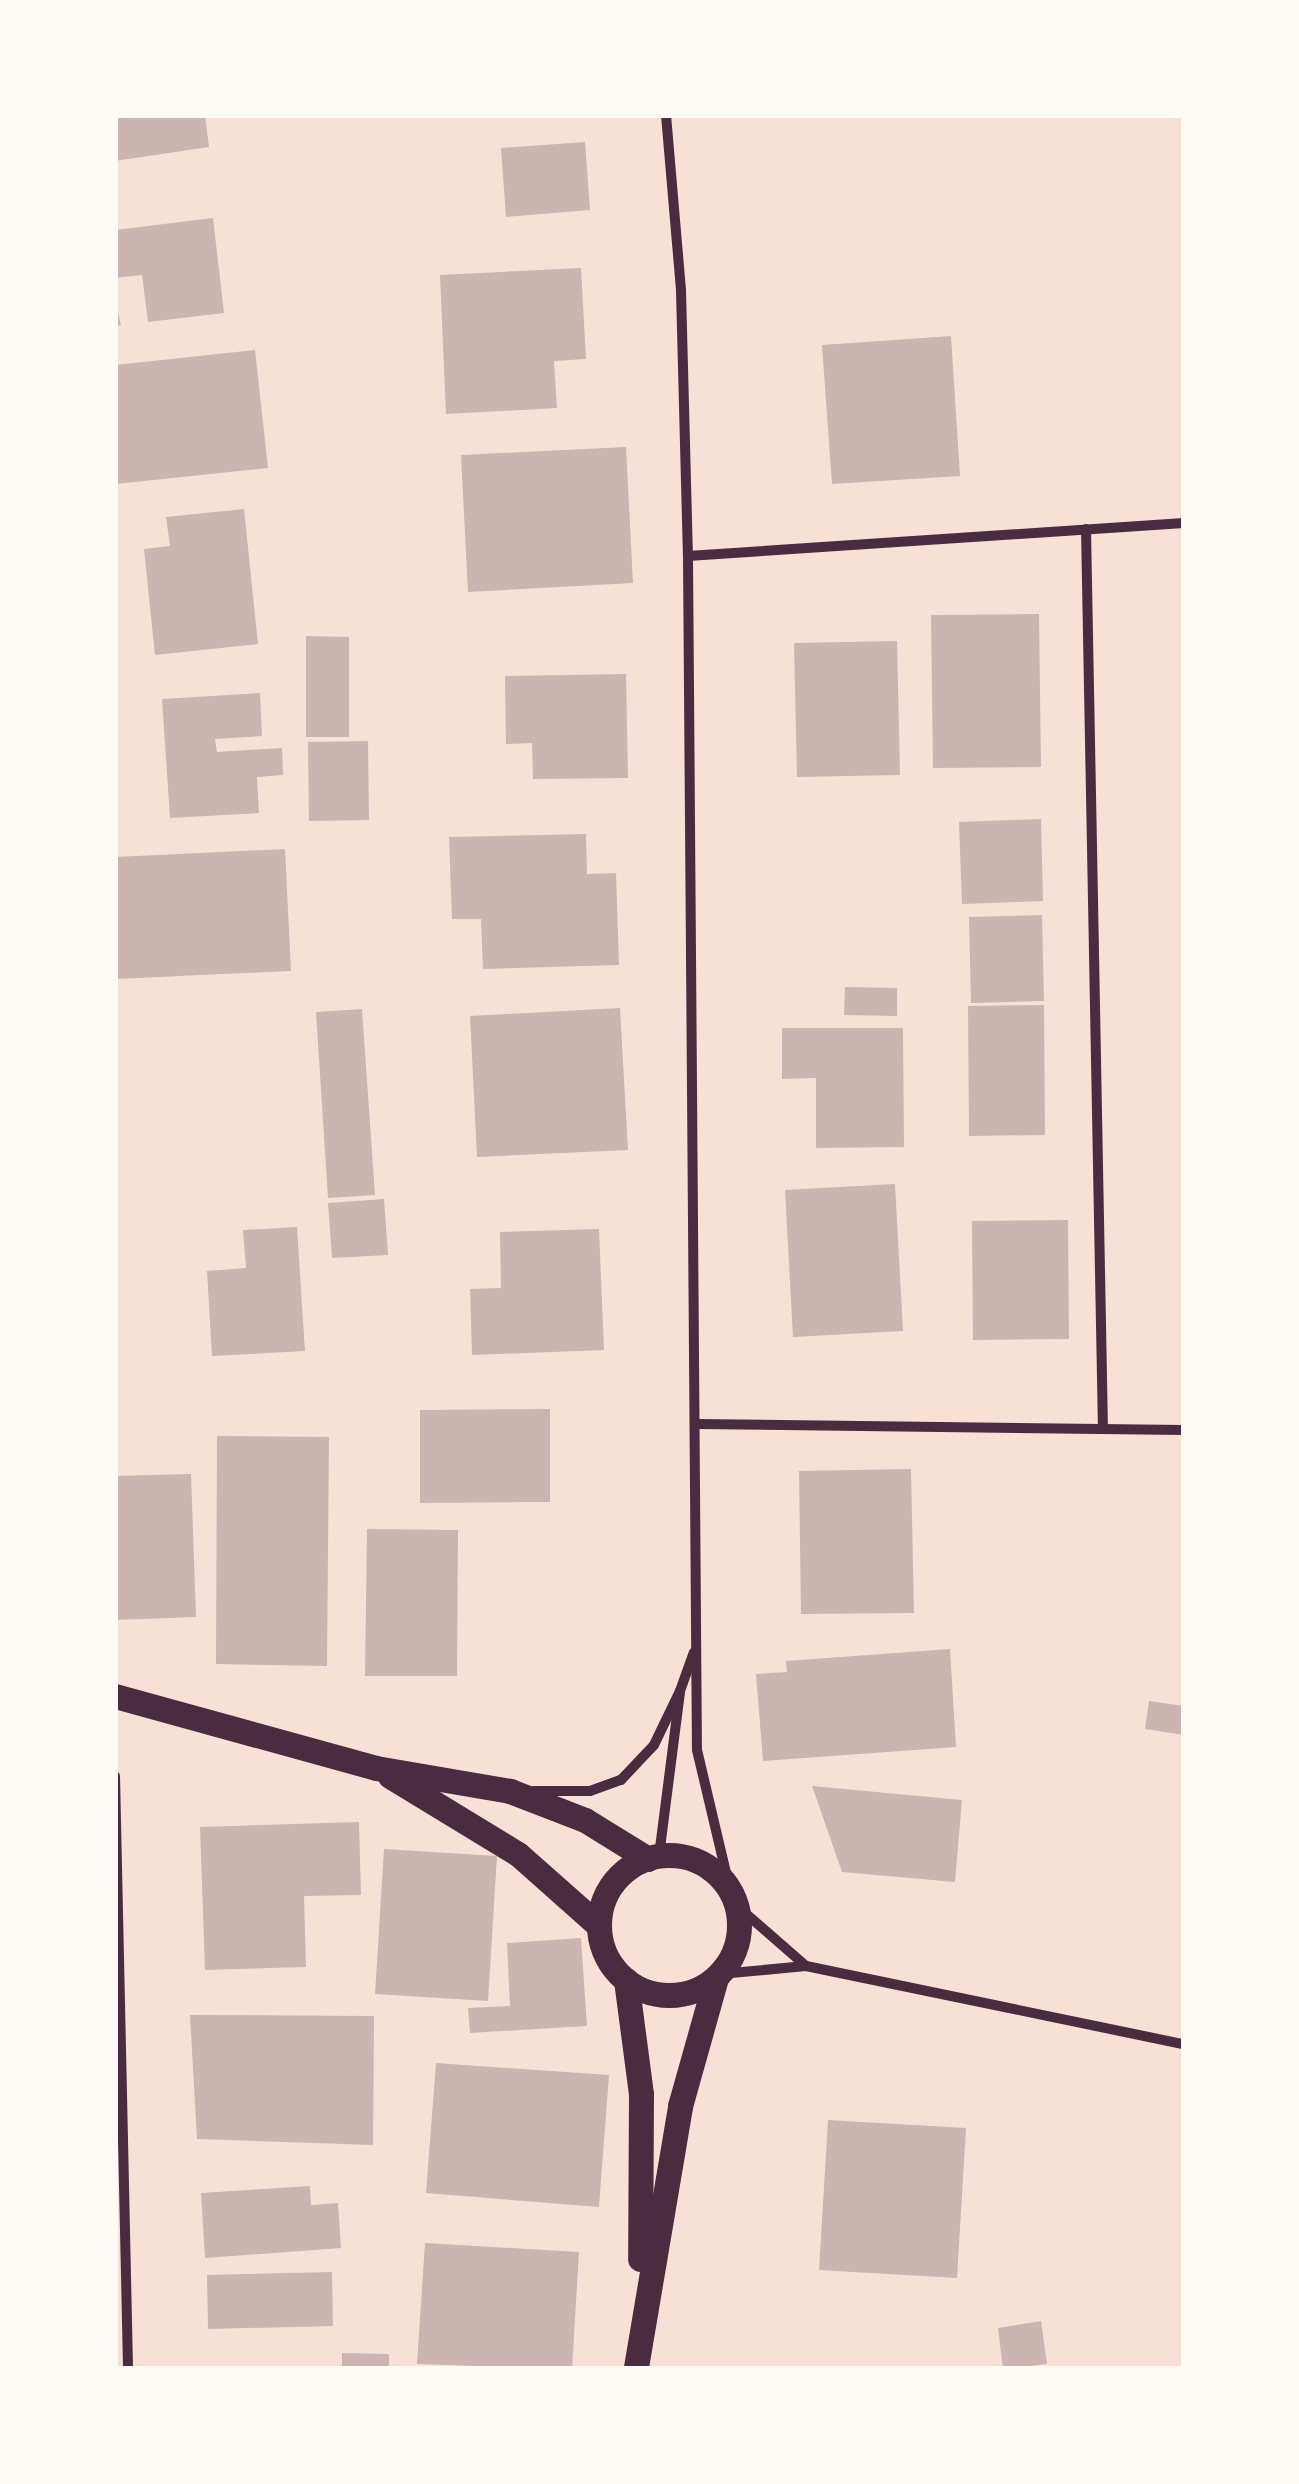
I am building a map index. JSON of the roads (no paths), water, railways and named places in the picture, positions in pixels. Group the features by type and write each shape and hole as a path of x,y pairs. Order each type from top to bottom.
{"main road":[{"path":"115,1696 376,1768 498,1789 592,1823 654,1857 700,1862 733,1898 738,1942 718,1976 680,2106 636,2368"},
{"path":"376,1768 518,1854 599,1926"},
{"path":"636,2368 644,2158 626,1980 602,1946 599,1926 612,1884 654,1857"},
{"path":"626,1980 672,1995 718,1976"}],"street":[{"path":"666,115 681,290 688,556 697,1750 733,1898 806,1966"},
{"path":"688,556 1184,524"},
{"path":"1086,529 1103,1429"},
{"path":"697,1424 1184,1430"},
{"path":"498,1789 570,1792 621,1780 654,1745 680,1692 698,1642"},
{"path":"654,1857 680,1692"},
{"path":"115,1776 128,2369"},
{"path":"718,1976 806,1966 1184,2044"}]}
